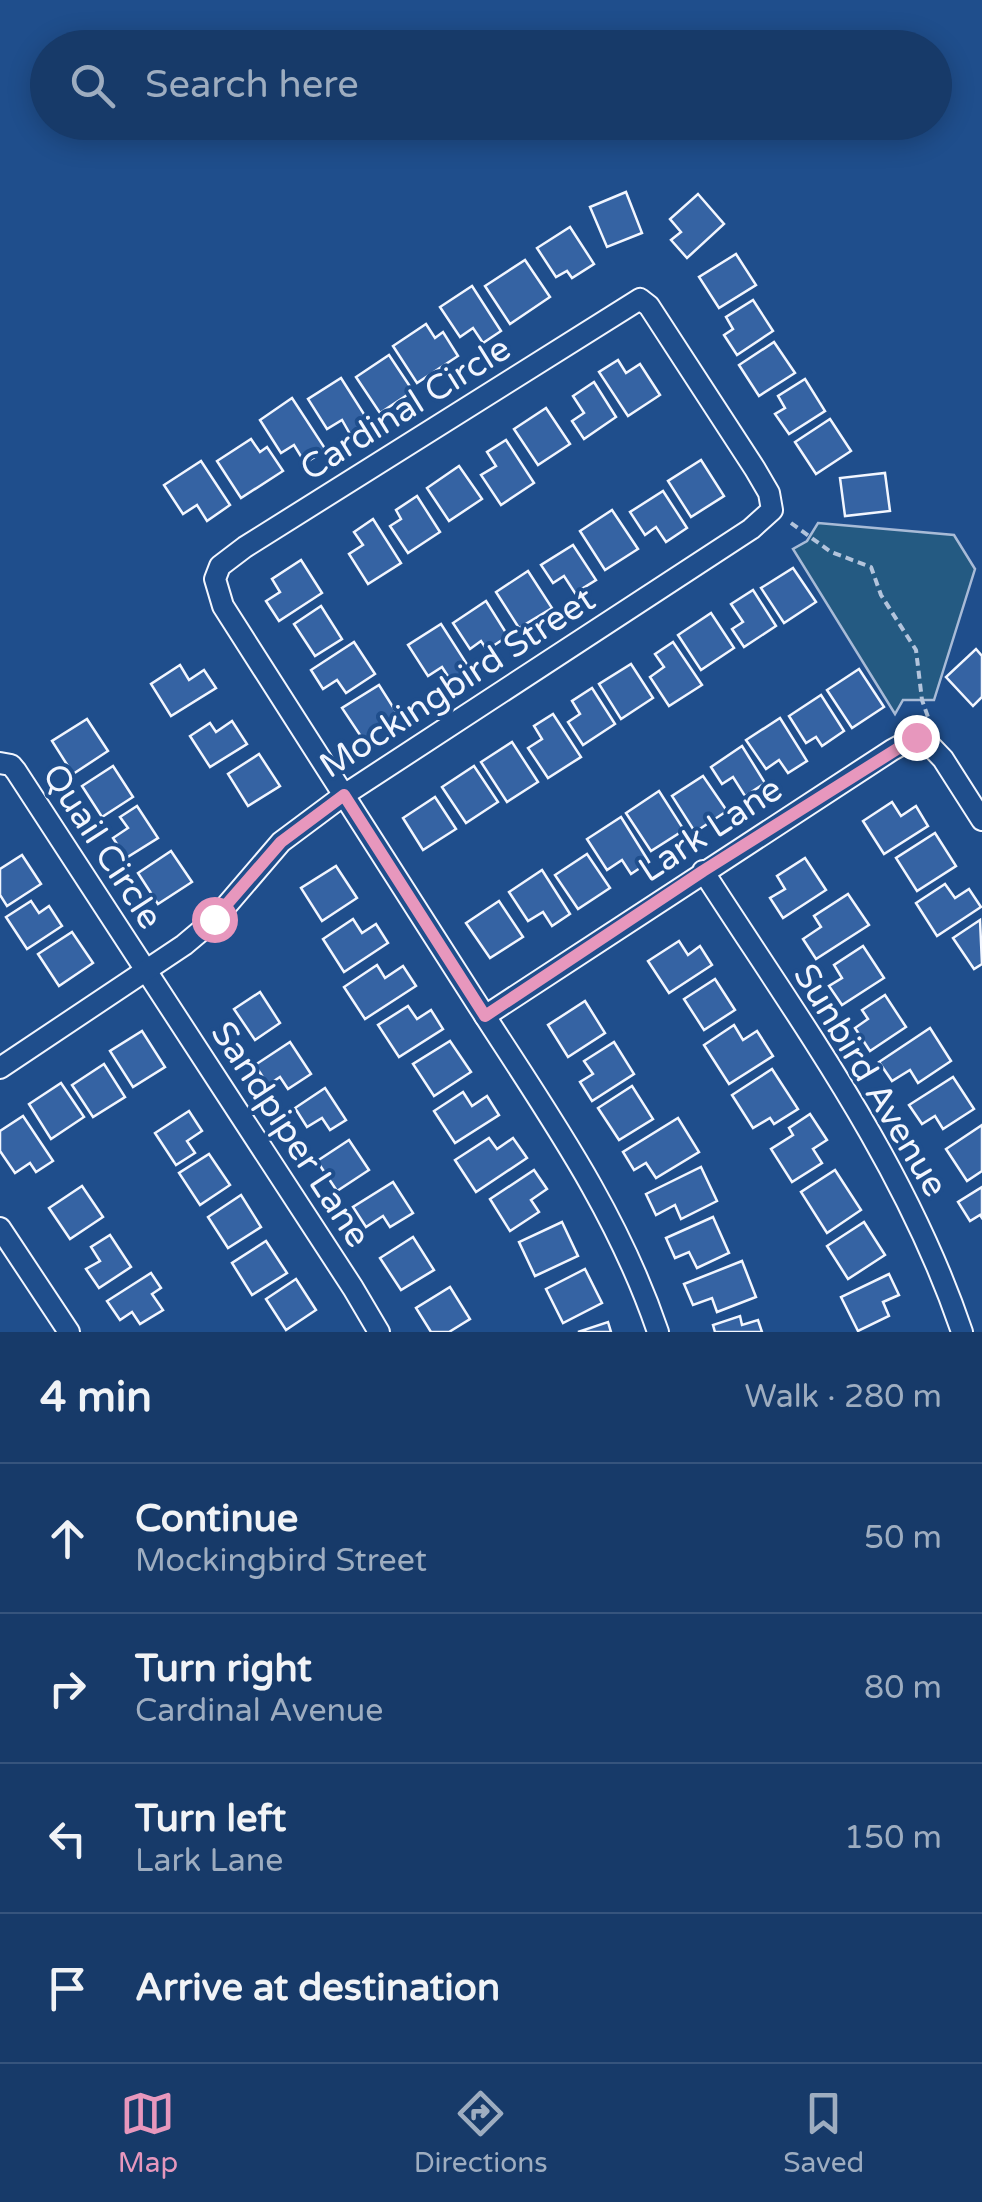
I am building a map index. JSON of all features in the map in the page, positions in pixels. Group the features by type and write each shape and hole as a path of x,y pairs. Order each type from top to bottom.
{"street":[{"name":"Cardinal Circle","path":"344,795 217,595 215,579 220,566 245,547 640,299 649,306 755,469 769,493 772,510"},
{"name":"Mockingbird Street","path":"0,1068 147,973 214,919 281,842 344,795 752,529 772,510"},
{"path":"927,732 982,820"},
{"name":"Lark Lane","path":"485,1016 703,871 892,750 927,732"},
{"name":"Quail Circle","path":"0,763 16,770 147,973"},
{"path":"344,795 578,1158 618,1230 658,1332"},
{"name":"Sunbird Avenue","path":"703,871 892,1167 964,1332"},
{"name":"Sandpiper Lane","path":"147,973 379,1332"},
{"path":"0,1228 69,1332"},
{"path":"964,1332 982,1325"}],"path":[{"path":"772,510 831,552 870,567 881,595 916,650 927,732"}],"shaded area":[{"path":"818,523 954,535 975,569 934,700 903,700 895,714 793,549 807,541"}],"building":[{"path":"626,192 642,233 607,247 590,207"},
{"path":"698,194 724,224 687,258 671,240 681,232 670,219"},
{"path":"570,227 594,264 572,278 567,271 556,277 537,248"},
{"path":"736,254 756,285 719,308 699,277"},
{"path":"525,260 550,297 510,324 485,286"},
{"path":"472,286 501,331 483,343 473,328 460,337 440,307"},
{"path":"753,300 773,331 737,355 724,335 733,329 726,317"},
{"path":"426,324 435,338 443,332 458,356 417,383 393,346"},
{"path":"774,342 795,373 759,396 739,365"},
{"path":"389,355 413,391 380,413 356,377"},
{"path":"618,360 626,373 640,364 660,395 628,416 599,372"},
{"path":"341,378 369,422 350,434 342,420 327,429 308,399"},
{"path":"805,379 825,411 789,434 775,414 785,408 778,396"},
{"path":"594,382 616,417 584,439 572,421 584,413 573,396"},
{"path":"292,398 326,450 305,463 294,445 281,453 260,420"},
{"path":"546,408 570,444 538,465 514,429"},
{"path":"830,419 851,451 816,474 795,442"},
{"path":"251,439 260,452 267,447 283,471 241,498 217,461"},
{"path":"506,440 534,483 501,505 481,475 496,466 487,452"},
{"path":"701,460 724,496 691,517 668,481"},
{"path":"201,461 230,505 207,521 197,505 183,514 164,485"},
{"path":"459,466 482,499 449,521 427,488"},
{"path":"885,473 890,511 845,516 840,478"},
{"path":"663,491 687,528 666,542 656,527 645,535 630,512"},
{"path":"417,496 440,532 408,553 390,526 401,519 396,510"},
{"path":"612,510 638,549 605,570 580,531"},
{"path":"373,519 401,563 368,584 349,554 363,545 354,532"},
{"path":"573,545 596,580 575,593 564,576 553,583 541,565"},
{"path":"301,560 322,593 279,621 266,601 280,592 272,579"},
{"path":"793,568 816,602 784,623 761,588"},
{"path":"528,571 552,608 519,628 496,592"},
{"path":"753,590 776,626 744,647 732,629 743,622 731,604"},
{"path":"486,601 508,636 487,650 481,641 470,649 453,623"},
{"path":"321,606 342,639 315,656 294,624"},
{"path":"711,613 734,648 701,670 678,635"},
{"path":"441,624 470,669 451,681 442,667 428,676 408,645"},
{"path":"354,642 375,674 346,693 337,680 323,689 311,670"},
{"path":"673,642 702,685 669,706 650,677 664,667 655,654"},
{"path":"976,649 982,656 982,697 973,706 946,677"},
{"path":"631,664 653,698 621,719 599,684"},
{"path":"180,665 189,680 204,670 216,688 171,716 151,684"},
{"path":"859,669 884,707 852,728 827,690"},
{"path":"379,685 400,718 364,741 342,708"},
{"path":"592,688 615,724 583,745 568,722 580,714 572,701"},
{"path":"821,695 844,731 822,746 816,737 806,743 789,716"},
{"path":"553,714 581,757 548,778 528,748 542,739 534,726"},
{"path":"780,718 807,761 788,773 779,760 766,769 746,740"},
{"path":"87,719 108,751 73,774 52,741"},
{"path":"232,721 247,744 210,767 190,736 210,723 216,732"},
{"path":"512,742 538,782 507,802 481,762"},
{"path":"742,746 765,783 745,796 733,777 722,784 711,767"},
{"path":"259,754 280,786 248,806 228,774"},
{"path":"113,766 133,797 102,817 82,786"},
{"path":"474,766 498,802 466,823 442,787"},
{"path":"703,776 727,811 695,832 672,796"},
{"path":"659,791 684,830 651,851 626,813"},
{"path":"435,797 456,829 423,850 403,818"},
{"path":"892,802 901,816 916,806 928,826 884,854 863,821"},
{"path":"137,806 158,838 126,858 113,838 128,828 120,817"},
{"path":"621,817 649,862 631,874 622,860 607,870 587,839"},
{"path":"935,833 956,866 917,891 896,858"},
{"path":"171,851 192,882 158,904 138,873"},
{"path":"587,854 610,888 578,909 555,875"},
{"path":"22,855 41,884 7,906 0,895 0,869"},
{"path":"805,858 826,890 783,918 770,898 785,889 777,876"},
{"path":"336,866 357,898 322,921 301,888"},
{"path":"542,870 570,914 552,926 543,912 528,921 509,892"},
{"path":"945,884 955,898 969,889 981,907 937,936 916,903"},
{"path":"848,894 869,925 816,959 803,939 821,927 814,916"},
{"path":"31,901 39,913 49,906 62,926 27,949 6,917"},
{"path":"499,901 523,937 490,958 466,923"},
{"path":"353,919 362,933 376,924 388,943 344,972 323,939"},
{"path":"980,920 982,964 974,969 953,938"},
{"path":"72,932 93,963 59,986 38,954"},
{"path":"679,941 688,955 700,946 712,965 669,993 648,961"},
{"path":"863,946 884,978 842,1005 829,986 842,978 834,965"},
{"path":"377,965 385,978 403,966 416,986 365,1019 344,987"},
{"path":"715,979 735,1010 704,1030 684,999"},
{"path":"260,992 280,1023 255,1040 234,1009"},
{"path":"885,995 906,1027 870,1051 855,1028 868,1019 862,1010"},
{"path":"585,1001 605,1033 568,1057 548,1025"},
{"path":"408,1006 417,1019 431,1010 443,1029 399,1057 378,1025"},
{"path":"734,1025 743,1040 757,1031 773,1056 729,1084 704,1045"},
{"path":"930,1028 951,1061 918,1083 910,1070 892,1081 879,1062"},
{"path":"142,1031 165,1067 133,1087 110,1051"},
{"path":"450,1041 471,1072 434,1096 413,1064"},
{"path":"290,1042 311,1074 288,1089 280,1077 268,1085 255,1065"},
{"path":"614,1042 634,1074 592,1101 580,1082 593,1074 584,1061"},
{"path":"104,1064 125,1097 93,1117 72,1085"},
{"path":"772,1069 798,1109 774,1124 770,1118 753,1128 732,1095"},
{"path":"953,1077 974,1109 943,1129 935,1116 922,1124 909,1105"},
{"path":"61,1083 84,1117 51,1139 29,1104"},
{"path":"632,1086 653,1119 619,1140 598,1108"},
{"path":"325,1088 346,1120 330,1130 322,1118 307,1127 295,1108"},
{"path":"463,1092 472,1106 487,1096 499,1115 455,1143 434,1111"},
{"path":"189,1111 202,1131 187,1141 195,1153 176,1165 155,1133"},
{"path":"810,1114 827,1140 813,1149 822,1163 792,1182 771,1149 793,1135 789,1128"},
{"path":"23,1116 53,1161 36,1172 30,1163 15,1173 0,1151 0,1131"},
{"path":"678,1118 699,1152 656,1178 646,1163 634,1170 623,1152"},
{"path":"982,1125 982,1171 967,1181 946,1149"},
{"path":"489,1138 497,1149 513,1138 527,1158 476,1192 455,1160"},
{"path":"349,1140 369,1170 337,1191 317,1161"},
{"path":"209,1154 230,1185 200,1205 179,1173"},
{"path":"701,1167 717,1201 681,1219 675,1205 656,1215 646,1194"},
{"path":"534,1170 547,1189 531,1200 539,1212 510,1231 490,1199"},
{"path":"835,1170 861,1210 827,1233 801,1192"},
{"path":"393,1182 413,1213 390,1227 383,1216 366,1227 353,1207"},
{"path":"82,1186 103,1217 70,1239 49,1208"},
{"path":"982,1187 982,1218 980,1215 970,1221 958,1202"},
{"path":"241,1195 261,1227 228,1248 208,1217"},
{"path":"713,1217 729,1253 697,1268 689,1252 675,1258 666,1238"},
{"path":"562,1222 578,1256 535,1276 519,1242"},
{"path":"864,1222 885,1255 848,1279 827,1246"},
{"path":"110,1235 131,1267 99,1288 86,1269 100,1261 91,1247"},
{"path":"413,1237 434,1270 401,1290 380,1258"},
{"path":"266,1241 287,1273 252,1295 232,1263"},
{"path":"742,1261 756,1297 717,1312 712,1298 693,1305 684,1284"},
{"path":"585,1269 602,1303 563,1323 546,1289"},
{"path":"151,1273 161,1288 152,1294 163,1310 140,1324 132,1312 120,1320 107,1301"},
{"path":"889,1274 899,1295 883,1302 889,1316 858,1331 841,1297"},
{"path":"296,1279 316,1310 286,1330 266,1299"},
{"path":"450,1287 470,1319 449,1332 431,1332 416,1308"},
{"path":"740,1316 742,1325 758,1320 762,1332 715,1332 713,1325"},
{"path":"608,1322 611,1332 578,1332"}],"route":[{"path":"214,919 281,842 344,795 485,1016 703,871 916,737"}]}
